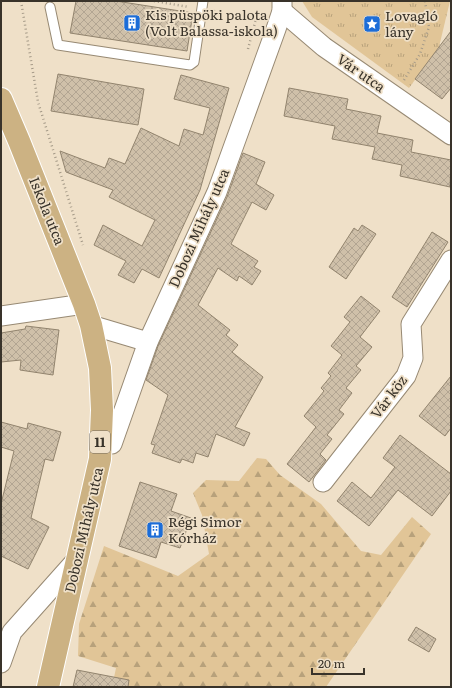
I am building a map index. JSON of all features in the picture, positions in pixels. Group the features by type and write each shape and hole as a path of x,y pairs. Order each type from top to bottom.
{"main road":[{"name":"Iskola utca","path":"1,99 19,140 91,325"},
{"name":"Dobozi Mihály utca","path":"48,687 100,459 102,410 100,368 91,325"}],"street":[{"name":"Vár utca","path":"282,6 324,47 451,135"},
{"name":"Dobozi Mihály utca","path":"112,444 148,342 217,192 282,6"},
{"name":"Vár köz","path":"323,482 406,376 412,358 411,324 451,260"},
{"path":"1,316 84,304"},
{"path":"91,325 148,342"},
{"path":"1,663 12,632 78,558"}],"lane":[{"path":"50,7 58,45 190,65 194,62 203,1"}],"path":[{"path":"20,1 38,102 85,249"},
{"path":"395,96 420,54 429,27 425,1"},
{"path":"248,49 256,19"}],"green space":[{"path":"302,1 450,1 439,47 409,88 312,17"},
{"path":"257,458 266,459 280,475 321,504 361,551 381,555 412,517 431,534 326,687 112,687 116,668 78,656 79,624 104,546 178,576 209,554 202,515 193,493 206,480 239,481"}],"building":[{"name":"Kis püspöki palota (Volt Balassa-iskola)","path":"76,1 116,1 193,13 187,51 70,33"},
{"path":"451,31 451,88 442,99 415,79"},
{"path":"58,74 144,89 138,125 51,111"},
{"path":"181,75 229,88 200,190 159,278 142,269 134,283 118,275 126,261 94,245 103,225 142,246 155,220 109,197 113,190 66,172 60,151 105,168 109,158 125,164 141,128 179,146 184,129 203,135 210,108 174,99"},
{"path":"289,88 348,99 346,109 381,116 377,133 413,140 411,152 451,160 450,187 400,176 402,165 372,159 375,147 332,139 335,126 284,116"},
{"path":"243,153 265,162 256,184 274,195 266,210 252,202 231,244 258,261 254,267 261,271 252,285 239,276 237,281 218,268 198,305 230,330 226,335 238,345 232,352 263,377 235,427 250,433 244,446 216,434 208,457 196,453 193,463 182,459 180,463 152,453 155,445 151,444 168,395 146,380 158,346 227,197"},
{"path":"362,225 376,234 346,279 329,267 354,228 358,231"},
{"path":"432,232 448,242 407,307 392,297"},
{"path":"361,296 380,311 360,337 372,347 356,366 361,370 346,388 352,393 339,410 344,414 327,435 332,439 320,454 326,460 309,482 287,464 316,427 304,416 324,391 321,388 331,376 328,373 342,355 331,346 350,322 344,317"},
{"path":"26,326 59,330 53,375 20,370 21,360 1,362 1,333 25,329"},
{"path":"451,376 451,428 445,436 419,416"},
{"path":"1,422 27,429 28,423 61,432 53,461 45,459 31,518 49,527 28,569 1,556 1,504 14,451 1,447"},
{"path":"400,435 451,474 451,491 432,516 398,490 369,526 337,501 352,482 371,498 395,467 383,458"},
{"name":"Régi Simor Kórház","path":"140,482 177,494 171,511 191,518 180,548 161,542 156,558 119,546"},
{"path":"416,627 436,639 429,652 408,640"},
{"path":"77,670 129,680 128,687 73,687"}],"place":[{"name":"Kis püspöki palota (Volt Balassa-iskola)","path":"132,23"},
{"name":"Lovagló lány","path":"372,24"},
{"name":"Régi Simor Kórház","path":"155,530"}]}
